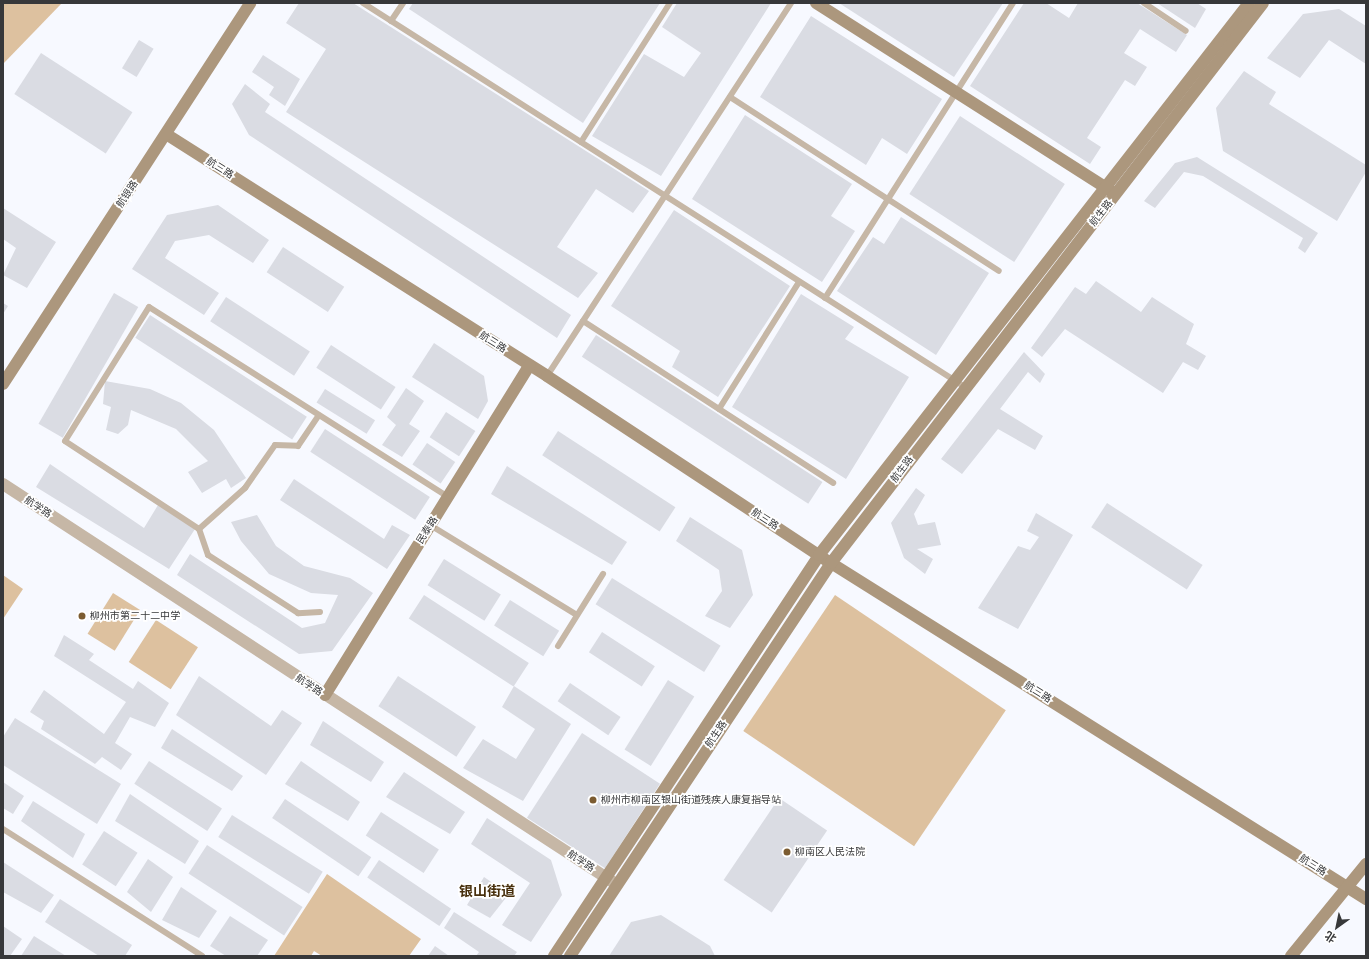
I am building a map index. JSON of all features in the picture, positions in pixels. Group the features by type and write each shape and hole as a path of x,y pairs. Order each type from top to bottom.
{"street":[{"name":"航银路","path":"3,384 250,3"},
{"path":"816,3 1111,191 1250,3"},
{"name":"航生路","path":"570,956 616,884 830,563 960,384 1111,191 1263,3"},
{"name":"航三路","path":"166,134 530,365 830,563 1366,899"},
{"name":"民泰路","path":"325,695 530,365"},
{"path":"554,956 820,555 960,384"},
{"name":"航学路","path":"3,484 616,884"},
{"path":"1291,956 1366,864"}],"lane":[{"path":"363,3 960,384"},
{"path":"391,21 403,3"},
{"path":"581,142 670,3"},
{"path":"547,376 791,3"},
{"path":"825,298 1013,3"},
{"path":"1144,3 1186,31"},
{"path":"730,97 1000,271"},
{"path":"719,409 799,282"},
{"path":"320,612 298,613 208,555 200,529 65,441 149,307 448,497"},
{"path":"583,321 833,483"},
{"path":"200,529 245,488 275,445 298,446 319,415"},
{"path":"430,525 577,615"},
{"path":"558,646 603,574"},
{"path":"3,829 202,956"}],"shaded area":[{"path":"3,3 62,3 3,64"},
{"path":"3,575 23,589 3,619"},
{"path":"113,593 140,610 115,651 88,634"},
{"path":"835,595 1006,710 914,846 743,731"},
{"path":"156,620 198,647 171,689 129,662"},
{"path":"327,874 421,939 409,956 322,956 314,951 311,956 274,956"}],"building":[{"path":"299,3 353,3 649,191 633,213 596,189 557,247 598,273 578,298 286,112 326,49 286,23"},
{"path":"413,3 660,3 583,123 409,9"},
{"path":"677,3 771,3 661,176 592,136 644,54 684,77 701,53 662,27"},
{"path":"839,3 1003,3 954,77"},
{"path":"1024,3 1046,3 1069,18 1078,3 1137,3 1187,35 1176,52 1140,29 1124,53 1147,67 1135,86 1125,80 1087,138 1101,147 1090,164 970,86"},
{"path":"1157,3 1197,3 1206,9 1195,28"},
{"path":"1339,9 1366,26 1366,64 1329,40 1300,78 1267,58 1303,14"},
{"path":"811,16 942,99 907,154 882,138 866,165 760,97"},
{"path":"139,40 154,49 137,77 122,68"},
{"path":"41,53 132,112 106,153 14,94"},
{"path":"263,55 300,79 285,106 269,95 274,87 252,72"},
{"path":"1244,71 1276,92 1269,104 1366,165 1366,172 1337,221 1223,151 1216,108"},
{"path":"245,84 270,104 265,112 571,315 557,338 249,135 232,104"},
{"path":"745,115 852,184 831,216 855,231 822,282 692,199"},
{"path":"960,116 1065,184 1014,262 909,194"},
{"path":"1197,157 1318,233 1305,253 1298,248 1303,238 1203,176 1184,172 1155,208 1144,201 1175,163"},
{"path":"218,205 269,240 253,263 209,235 175,241 165,258 219,293 204,315 132,269 167,215"},
{"path":"3,208 56,242 27,288 3,275 16,248 3,239"},
{"path":"674,210 790,286 718,397 672,367 680,351 611,306"},
{"path":"901,217 989,273 936,355 837,291 873,237 884,244"},
{"path":"283,247 344,287 328,312 267,272"},
{"path":"1096,281 1141,312 1152,297 1194,324 1186,344 1206,356 1198,370 1183,362 1163,393 1065,329 1042,357 1031,348 1075,287 1086,294"},
{"path":"114,293 138,307 63,438 38,424"},
{"path":"801,294 854,327 845,339 909,377 846,479 732,407"},
{"path":"226,297 310,351 294,376 210,321"},
{"path":"3,303 8,306 3,314"},
{"path":"150,315 307,417 292,439 135,338"},
{"path":"596,335 822,482 808,504 582,357"},
{"path":"434,343 484,376 488,401 478,419 412,377"},
{"path":"331,345 396,387 381,410 316,368"},
{"path":"1024,352 1045,374 1040,383 1028,372 1000,409 1043,436 1035,450 998,429 962,474 941,459"},
{"path":"105,381 150,389 181,403 214,430 246,478 231,488 226,479 202,493 188,472 208,461 176,429 131,410 128,425 118,434 106,430 111,407 103,404"},
{"path":"406,388 424,401 409,424 420,431 402,457 382,445 396,425 387,417"},
{"path":"325,389 375,420 367,434 317,403"},
{"path":"446,412 475,431 459,456 430,437"},
{"path":"325,429 430,497 415,520 310,452"},
{"path":"558,431 675,507 660,532 542,455"},
{"path":"427,443 455,462 441,484 412,465"},
{"path":"50,464 144,528 158,505 195,529 169,569 36,487"},
{"path":"507,466 627,542 612,565 491,494"},
{"path":"294,479 384,539 392,525 410,535 387,569 280,500"},
{"path":"916,488 925,495 914,514 918,525 935,522 941,545 917,549 933,559 925,574 904,558 891,523"},
{"path":"1107,503 1203,565 1187,589 1091,527"},
{"path":"1036,513 1073,535 1018,629 978,608 1018,546 1030,550 1039,537 1027,531"},
{"path":"257,515 276,546 304,566 350,578 373,593 332,651 299,654 177,575 190,554 302,628 325,623 338,595 311,593 269,574 241,541 231,522"},
{"path":"690,517 742,550 753,595 730,628 705,616 722,591 719,570 676,541"},
{"path":"444,559 501,595 484,621 428,585"},
{"path":"612,578 721,646 704,672 596,604"},
{"path":"424,595 529,663 514,687 409,618"},
{"path":"510,600 559,631 543,656 494,625"},
{"path":"602,632 655,666 642,686 589,652"},
{"path":"64,635 94,654 89,660 133,689 138,681 169,703 155,727 130,717 115,743 132,754 121,770 102,757 95,764 41,729 44,721 30,712 44,690 104,734 126,702 54,656"},
{"path":"199,676 271,726 282,710 302,723 266,775 176,715"},
{"path":"398,676 476,727 456,757 378,706"},
{"path":"668,680 694,696 651,766 625,750"},
{"path":"570,683 621,717 608,735 558,701"},
{"path":"514,686 571,724 523,801 463,768 483,739 516,759 535,729 502,707"},
{"path":"15,718 121,784 97,824 3,765 3,737"},
{"path":"323,721 384,762 371,782 310,745"},
{"path":"172,729 243,776 232,791 161,748"},
{"name":"柳州市柳南区银山街道残疾人康复指导站","path":"582,733 660,784 605,868 527,818"},
{"path":"149,761 222,808 207,831 134,784"},
{"path":"301,761 360,802 348,821 285,784"},
{"path":"404,772 465,812 450,834 386,797"},
{"path":"3,782 24,796 13,814 3,808"},
{"path":"130,794 199,841 185,864 115,821"},
{"path":"779,798 827,830 772,913 724,880"},
{"path":"285,799 371,857 358,876 272,818"},
{"path":"33,801 85,834 73,858 21,821"},
{"path":"381,812 439,850 424,873 366,835"},
{"path":"232,815 323,872 309,894 218,837"},
{"path":"487,818 551,860 562,895 531,942 502,925 530,883 471,844"},
{"path":"104,831 138,853 116,886 82,865"},
{"path":"207,845 303,907 284,936 188,874"},
{"path":"148,859 173,877 151,912 127,892"},
{"path":"379,860 451,909 439,926 367,877"},
{"path":"3,862 54,895 41,913 3,892"},
{"path":"484,877 509,894 490,918 467,905"},
{"path":"181,887 217,911 199,938 162,920"},
{"path":"60,899 132,945 125,956 99,956 45,922"},
{"path":"454,912 517,952 514,956 476,956 479,952 444,928"},
{"path":"661,915 710,946 715,956 609,956 631,922"},
{"path":"230,916 268,940 257,956 226,956 210,946"},
{"path":"3,926 22,939 10,956 3,956"},
{"path":"34,936 66,956 21,956"},
{"path":"435,946 449,956 428,956"}],"place":[{"name":"柳州市第二十二中学","path":"82,616"},
{"name":"柳州市柳南区银山街道残疾人康复指导站","path":"593,800"},
{"name":"柳南区人民法院","path":"787,852"}],"district":[{"name":"银山街道","path":"487,891"}]}
